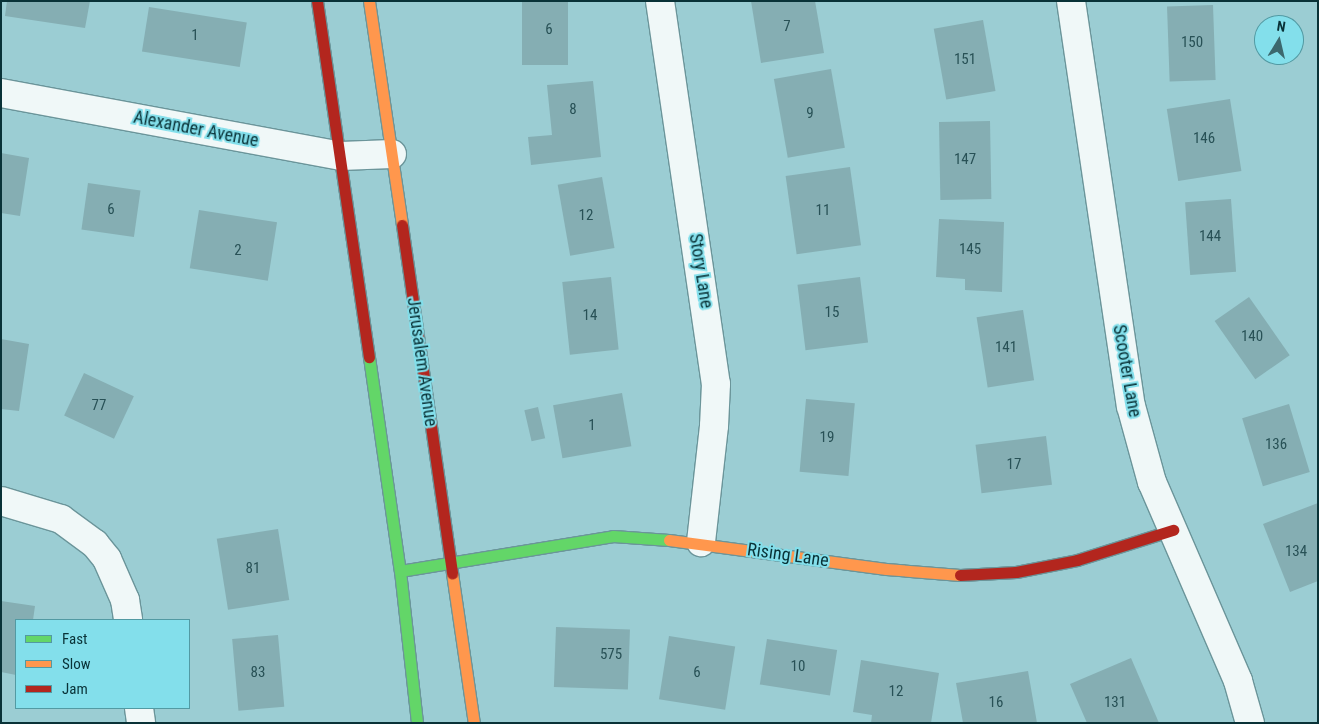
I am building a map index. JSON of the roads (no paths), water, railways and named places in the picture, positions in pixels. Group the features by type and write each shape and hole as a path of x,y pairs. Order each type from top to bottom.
{"main road":[{"path":"317,1 400,571 417,723"},
{"name":"Jerusalem Avenue","path":"369,1 474,723"},
{"name":"Rising Lane","path":"400,571 613,536 701,542 886,569 971,576 1016,572 1076,560 1173,530"}],"street":[{"name":"Story Lane","path":"660,1 716,384 714,426 701,542"},
{"name":"Scooter Lane","path":"1071,1 1131,406 1152,482 1238,680 1250,723"},
{"name":"Alexander Avenue","path":"1,92 341,156 392,154"},
{"path":"1,501 61,519 95,544 107,559 125,600 128,619"},
{"path":"139,709 141,723"}]}
